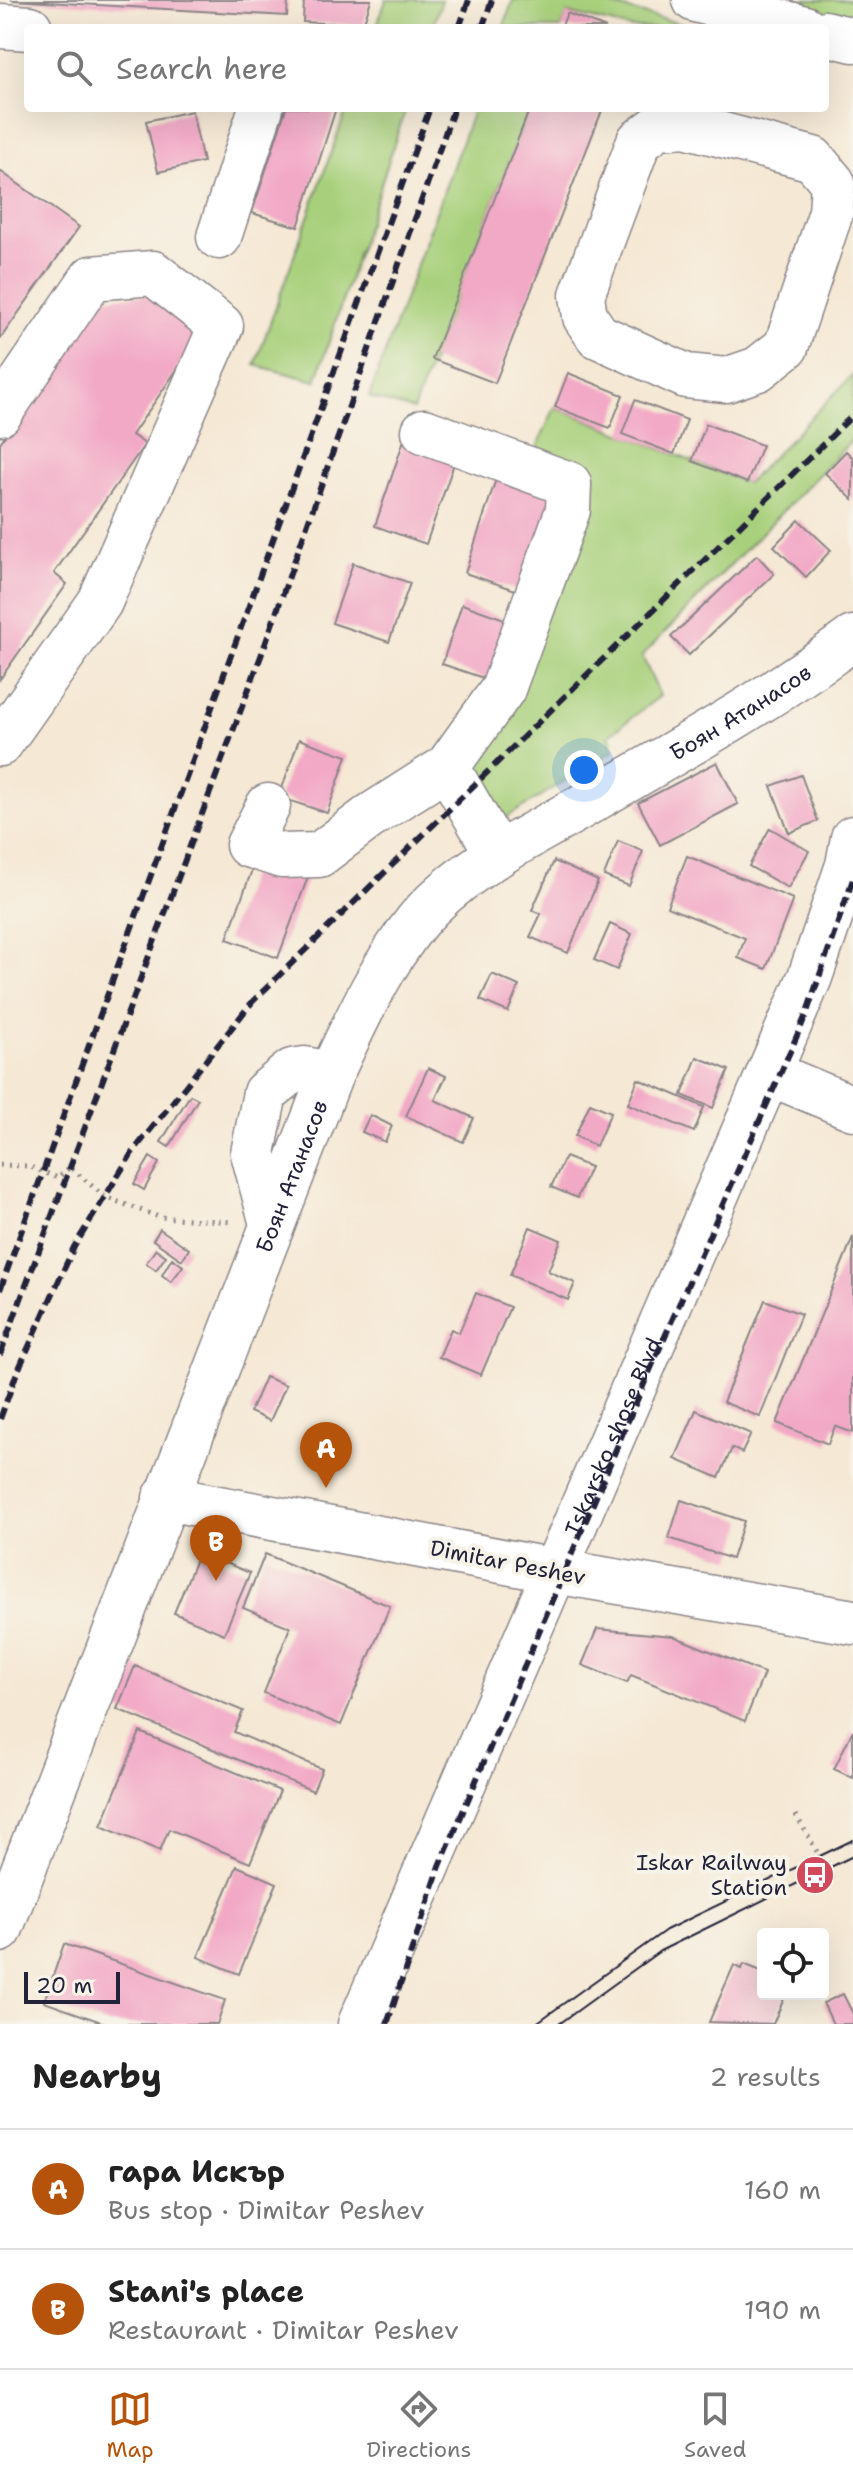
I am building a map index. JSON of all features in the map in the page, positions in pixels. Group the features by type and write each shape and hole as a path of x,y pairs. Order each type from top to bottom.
{"street":[{"path":"695,0 789,24"},
{"path":"0,26 24,28"},
{"path":"829,34 853,40"},
{"path":"219,237 260,112"},
{"path":"685,125 813,159 843,181 786,347 758,369 726,380 686,376 598,336 585,317 582,295 639,141 658,127 685,125"},
{"path":"0,413 92,278 153,273 221,326 100,602 0,744"},
{"path":"268,806 248,845 282,856 319,855 372,815 447,767 503,689 568,510 569,484 424,431"},
{"name":"Боян Атанасов","path":"0,1930 331,1074 372,989 419,919 449,891 498,855 784,689 853,638"},
{"path":"447,767 498,855"},
{"name":"Iskarsko shose Blvd.","path":"360,2024 810,977 848,865 853,838"},
{"path":"769,1073 853,1108"},
{"name":"Dimitar Peshev","path":"165,1498 555,1571 853,1622"}],"path":[{"path":"0,1165 28,1166 58,1178 70,1167 105,1197 159,1217 272,1224"},
{"path":"796,1815 835,1883"}],"green space":[{"path":"386,0 442,0 433,24 377,24"},
{"path":"513,0 591,0 682,24 614,24 568,13 563,24 504,24"},
{"path":"747,0 853,0 853,27"},
{"path":"346,112 405,112 316,381 255,365"},
{"path":"473,112 528,112 413,410 369,397"},
{"path":"853,375 853,439 642,656 660,696 609,735 614,750 501,821 468,772 581,475 537,447 555,407 747,483"}],"building":[{"path":"11,0 288,0 287,16"},
{"path":"304,0 371,0 363,24 303,22"},
{"path":"567,13 596,24 563,24"},
{"path":"192,112 203,162 158,172 146,121"},
{"path":"285,112 335,112 298,227 252,213"},
{"path":"528,112 601,112 495,383 432,359"},
{"path":"0,171 79,227 0,339"},
{"path":"148,295 200,336 132,435 145,444 54,573 67,584 0,679 0,443 99,298"},
{"path":"568,373 623,395 610,428 555,407"},
{"path":"635,400 687,420 674,454 622,434"},
{"path":"706,424 762,445 747,483 692,461"},
{"path":"407,431 459,449 426,544 375,526"},
{"path":"846,451 853,458 853,500 825,473"},
{"path":"499,470 562,492 527,594 465,573"},
{"path":"799,520 831,550 806,577 774,546"},
{"path":"757,555 774,574 689,655 671,637"},
{"path":"353,563 410,583 389,642 332,623"},
{"path":"462,604 510,621 489,680 442,664"},
{"path":"299,739 347,756 327,813 279,797"},
{"path":"717,762 738,804 660,845 638,803"},
{"path":"801,775 818,821 789,833 771,786"},
{"path":"770,828 809,851 788,888 749,866"},
{"path":"618,841 643,851 629,886 604,876"},
{"path":"257,856 309,874 278,958 227,939"},
{"path":"687,856 793,899 766,969 738,958 745,938 667,907"},
{"path":"554,861 598,881 568,953 530,937 541,914 532,910"},
{"path":"610,924 632,934 617,970 594,960"},
{"path":"492,974 519,986 508,1012 480,1000"},
{"path":"697,1057 729,1070 713,1108 682,1095"},
{"path":"428,1068 446,1076 435,1100 474,1118 463,1142 406,1116"},
{"path":"638,1079 704,1107 694,1132 628,1104"},
{"path":"190,1095 198,1099 169,1147 161,1142"},
{"path":"590,1103 611,1112 596,1146 575,1136"},
{"path":"370,1115 392,1126 385,1142 362,1132"},
{"path":"150,1157 159,1163 144,1190 134,1184"},
{"path":"565,1157 590,1167 577,1198 551,1187"},
{"path":"530,1227 561,1240 548,1271 575,1283 568,1300 510,1275"},
{"path":"160,1229 189,1249 182,1260 153,1240"},
{"path":"853,1237 853,1433 835,1426 828,1444 777,1423"},
{"path":"156,1249 166,1256 156,1270 146,1263"},
{"path":"172,1258 183,1266 171,1282 162,1275"},
{"path":"476,1293 510,1307 481,1375 439,1357 451,1329 459,1333"},
{"path":"765,1300 801,1314 760,1417 723,1402"},
{"path":"265,1377 286,1385 270,1421 250,1412"},
{"path":"696,1410 751,1434 742,1453 732,1448 719,1478 675,1459"},
{"path":"681,1500 744,1521 732,1559 669,1538"},
{"path":"199,1552 250,1573 224,1634 174,1613"},
{"path":"265,1554 390,1606 341,1725 264,1693 290,1627 243,1608"},
{"path":"597,1629 673,1636 764,1673 745,1721 631,1675 627,1683 582,1665"},
{"path":"135,1666 243,1711 234,1732 322,1769 313,1791 117,1709"},
{"path":"853,1730 853,1778 834,1769"},
{"path":"140,1732 280,1791 250,1863 169,1829 160,1851 101,1826"},
{"path":"237,1866 277,1883 239,1974 198,1957"},
{"path":"64,1944 225,2000 217,2024 107,2024 44,2002"},
{"path":"744,1964 757,1969 757,2000 783,2000 773,2024 709,2022 734,1965 742,1969"},
{"path":"843,1994 853,2014 853,2024 833,2024 823,2003"}],"tram line":[{"path":"535,2024 666,1930 853,1840"},
{"path":"559,2024 660,1951 853,1856"}],"railway":[{"path":"460,24 469,0"},
{"path":"483,24 492,0"},
{"path":"0,1290 429,112"},
{"path":"0,1355 261,656 453,112"},
{"path":"0,1419 16,1375 74,1247 132,1153 253,1001 853,415"},
{"path":"387,2024 440,1866 630,1416 806,1015 853,879"}],"place":[{"name":"гара Искър","path":"326,1488"},
{"name":"Stani's place","path":"216,1581"},
{"name":"Iskar Railway Station","path":"815,1875"}]}
